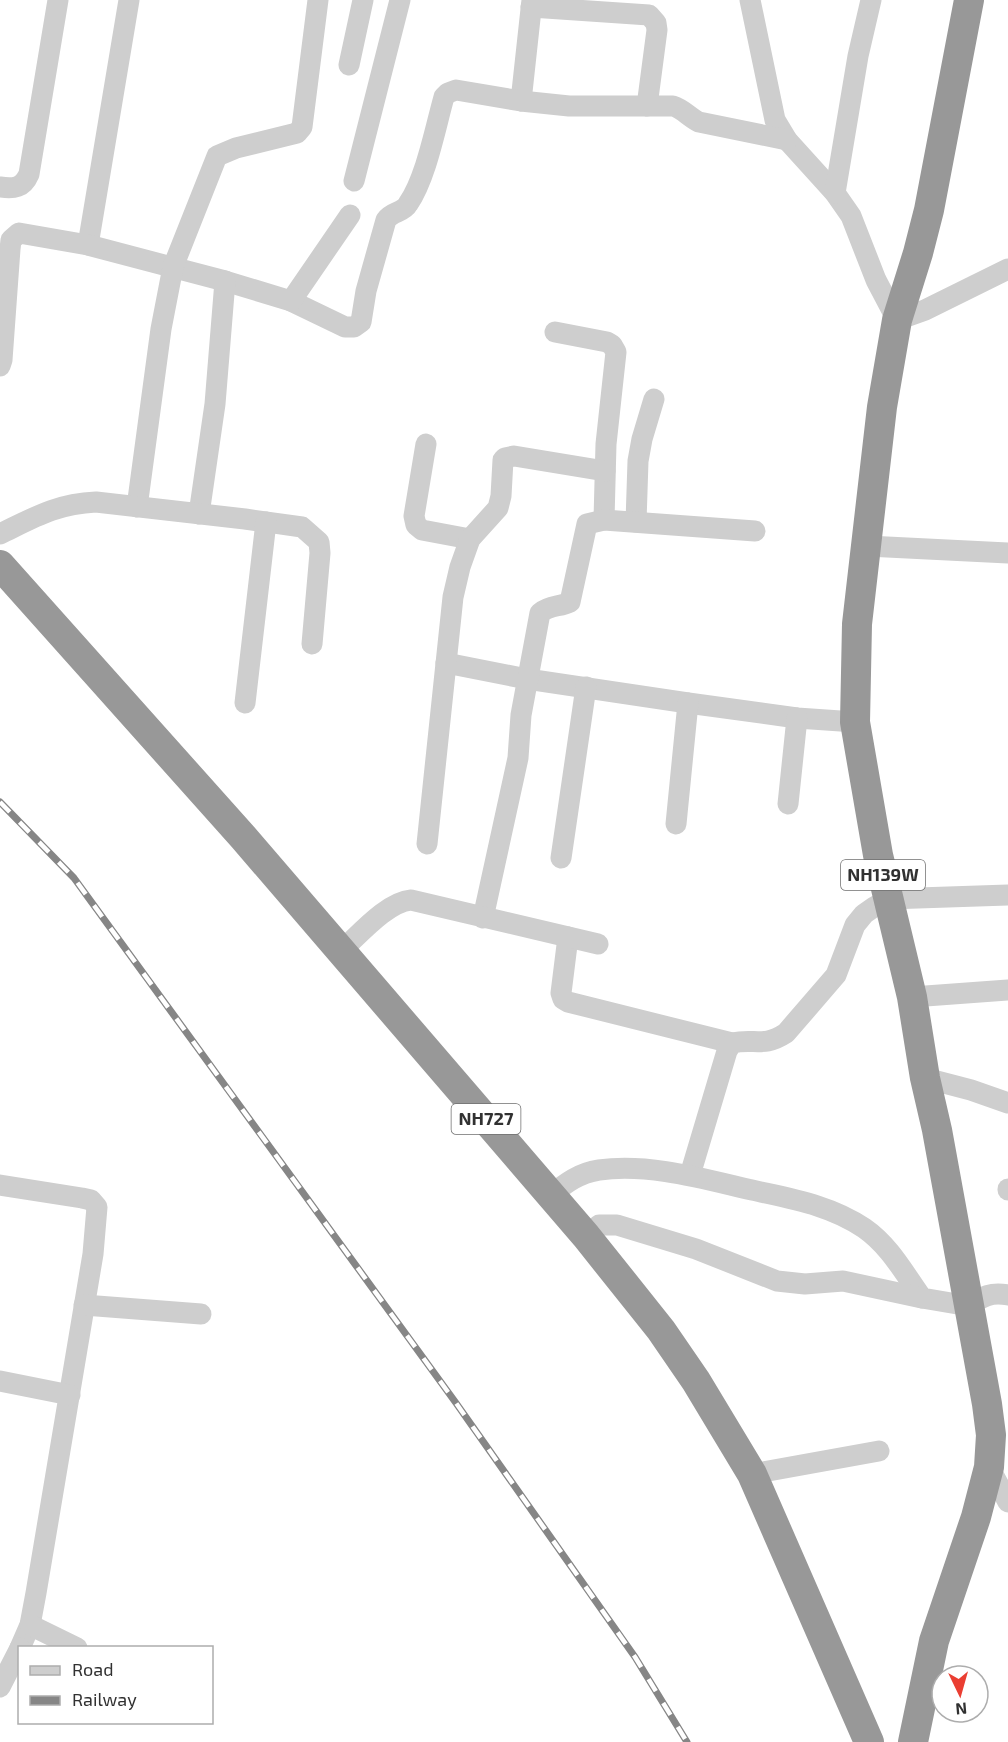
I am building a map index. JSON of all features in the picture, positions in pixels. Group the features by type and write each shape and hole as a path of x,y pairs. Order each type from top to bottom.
{"highway":[{"name":"NH139W","path":"913,1742 934,1641 976,1516 999,1478 987,1404 990,1298 937,1130 925,1078 912,997 888,899 855,722 856,624 882,407 897,320 929,210 969,0"},
{"name":"NH727","path":"0,565 243,837 586,1236 661,1330 696,1382 752,1474 869,1742"}],"street":[{"path":"0,187 19,187 26,183 29,174 58,0"},
{"path":"88,245 129,0"},
{"path":"137,507 161,329 173,267 217,156 236,148 297,133 302,127 318,0"},
{"path":"349,65 363,0"},
{"path":"354,181 400,0"},
{"path":"750,0 775,120 787,140 836,193 851,216 876,280 897,320 925,310 1008,269"},
{"path":"836,193 856,65 871,0"},
{"path":"521,101 531,4 637,13 649,15 654,19 657,30 647,106"},
{"path":"0,366 11,240 25,233 88,245 225,281 291,301 345,327 358,325 361,322 366,291 386,220 392,214 404,209 415,192 444,97 456,90 521,101 597,107 673,106 680,108 689,117 699,122 787,140"},
{"path":"291,301 350,215"},
{"path":"200,514 216,393 225,281"},
{"path":"555,332 607,342 616,352 606,444 604,520"},
{"path":"636,522 638,460 654,399"},
{"path":"426,444 414,516 416,525 423,531 470,539"},
{"path":"427,844 453,597 470,539 498,508 501,496 501,465 505,458 514,456 605,471"},
{"path":"0,534 56,508 74,503 96,502 302,528 319,542 320,553 312,644"},
{"path":"483,918 518,758 527,679 540,613 547,608 570,602 584,529 587,524 604,520 755,531"},
{"path":"245,703 266,522"},
{"path":"867,546 1008,553"},
{"path":"446,663 527,679 688,704 796,718 855,722"},
{"path":"561,858 586,687"},
{"path":"676,824 688,704"},
{"path":"788,804 796,718"},
{"path":"568,937 561,993 563,999 568,1002 732,1042 766,1043 786,1033 836,975 855,926 864,914 888,899 1008,895"},
{"path":"341,951 389,909 403,901 420,901 598,944"},
{"path":"912,997 1008,990"},
{"path":"690,1175 727,1051 732,1042"},
{"path":"925,1078 1008,1103"},
{"path":"551,1195 575,1176 598,1170 624,1169 690,1175 808,1202 844,1215 882,1242 922,1298"},
{"path":"0,1185 82,1198 95,1203 97,1207 70,1395 30,1625 21,1646"},
{"path":"586,1236 599,1225 617,1225 696,1249 777,1281 805,1284 828,1280 843,1281 922,1298 990,1298 1008,1277"},
{"path":"84,1305 201,1314"},
{"path":"0,1381 70,1395"},
{"path":"752,1474 879,1451"},
{"path":"999,1478 1008,1502"},
{"path":"30,1625 75,1646"},
{"path":"0,1688 18,1652"}],"railway":[{"path":"0,802 74,878 456,1403 635,1657 687,1742"}]}
